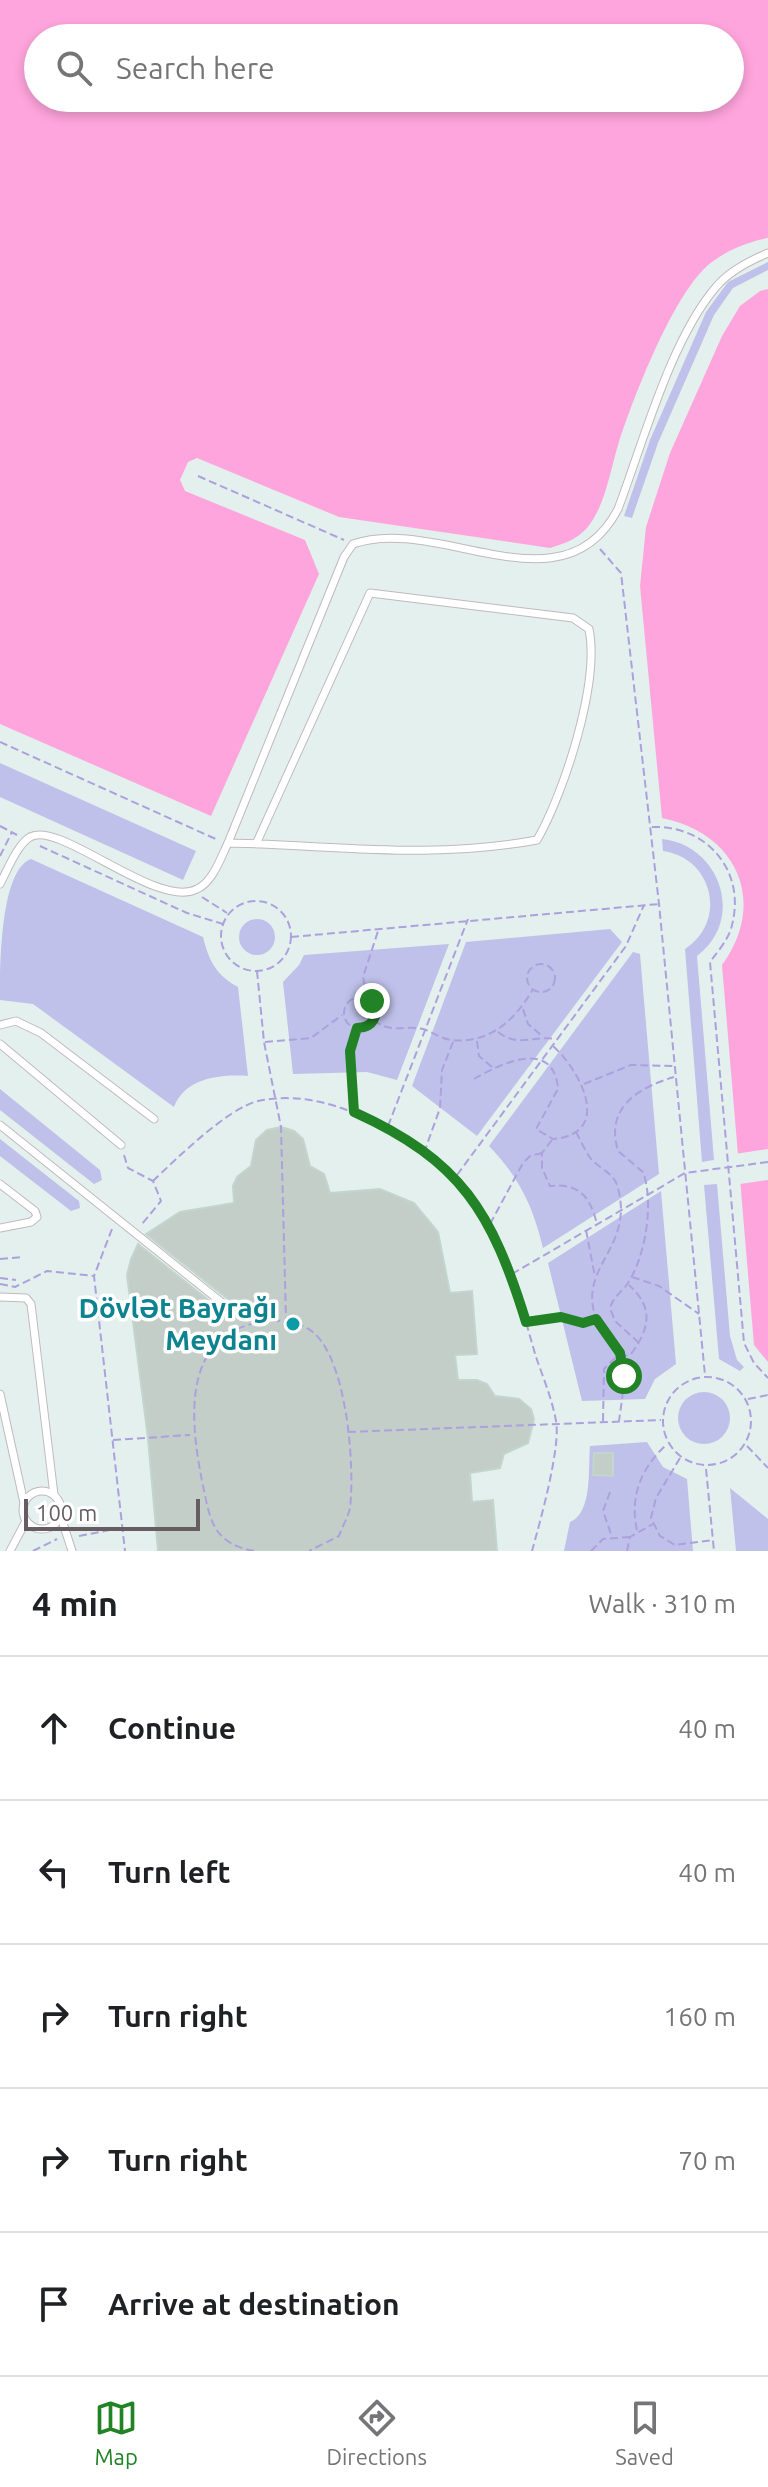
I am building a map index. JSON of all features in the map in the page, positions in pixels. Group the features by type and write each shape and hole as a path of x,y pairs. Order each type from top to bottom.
{"lane":[{"path":"0,884 26,839 34,835 58,840 171,891 198,889 208,880 228,843 344,557 353,544 382,538 545,560 580,553 610,525 618,509 670,371 701,307 731,274 768,253"},
{"path":"228,843 399,852 479,851 537,840 555,809 582,711 591,642 589,629 573,618 370,593 256,844"},
{"path":"0,1025 16,1021 41,1033 154,1119"},
{"path":"0,1044 121,1145"},
{"path":"0,1125 230,1309"},
{"path":"0,1184 35,1211 37,1217 31,1222 0,1228"},
{"path":"0,1297 26,1298 31,1304 54,1495 61,1505 61,1517 72,1551"},
{"path":"0,1394 26,1521 10,1551"},
{"path":"24,1503 37,1491 54,1495"},
{"path":"26,1521 36,1528 48,1529 61,1517"}],"path":[{"path":"198,476 353,544"},
{"path":"594,543 621,573 651,827 705,1375"},
{"path":"0,742 228,843"},
{"path":"0,826 187,913 223,924"},
{"path":"651,827 672,827 694,834 713,846 730,872 733,885 733,924 710,962 744,1343 754,1363 768,1378"},
{"path":"0,856 12,832"},
{"path":"198,889 200,895 228,914"},
{"path":"246,902 268,903 285,916 291,937 289,947 277,964 257,971 230,960 221,943 223,924 228,914 246,902"},
{"path":"291,937 659,904"},
{"path":"456,1176 626,946 644,905"},
{"path":"387,1127 468,919"},
{"path":"344,1014 348,1024 357,1028 367,1027 374,1020 376,1010 368,998 363,977 379,928"},
{"path":"539,964 549,966 554,974 554,983 547,990 533,989 527,977 531,968 539,964"},
{"path":"257,971 264,1042 281,1127 286,1319"},
{"path":"374,1020 390,1029 424,1030 453,1040 478,1038 496,1031 523,1008 533,989"},
{"path":"264,1042 311,1038 344,1014 353,998 368,998"},
{"path":"523,1008 528,1024 543,1037 557,1040"},
{"path":"354,1112 350,1051 357,1028"},
{"path":"496,1031 526,1043 543,1037"},
{"path":"478,1038 479,1056 493,1068"},
{"path":"424,1153 440,1108 442,1070 453,1040"},
{"path":"490,1225 523,1163 530,1156 542,1153 553,1139 576,1132 587,1110 583,1085 569,1060 552,1046"},
{"path":"474,1079 523,1057 541,1061 552,1071 558,1089 536,1129 553,1139"},
{"path":"583,1085 631,1065 675,1066"},
{"path":"639,1343 611,1315 611,1303 631,1277 644,1231 647,1195 643,1172 618,1151 614,1133 618,1112 635,1094 676,1077"},
{"path":"153,1181 204,1134 256,1101 274,1100 319,1103 354,1112 387,1127 456,1176 490,1225 511,1274 557,1423 545,1501 532,1551"},
{"path":"576,1132 589,1157 616,1183 620,1230 596,1278 592,1297 596,1319 614,1341 622,1357 624,1376 619,1421"},
{"path":"121,1145 128,1168 153,1181 161,1201 143,1220"},
{"path":"542,1153 542,1168 550,1186 574,1187 584,1194 597,1224"},
{"path":"511,1274 685,1173 768,1162"},
{"path":"114,1224 94,1276 125,1551"},
{"path":"586,1230 591,1246 592,1273 596,1278"},
{"path":"0,1259 22,1257"},
{"path":"0,1284 15,1287 47,1271 94,1276"},
{"path":"631,1277 648,1280 699,1314"},
{"path":"0,1278 16,1280"},
{"path":"602,1422 604,1369 609,1362 631,1354 639,1343 648,1313 645,1303 628,1284"},
{"path":"526,1322 561,1317 583,1323 596,1319"},
{"path":"254,1551 236,1548 211,1527 193,1434 197,1378 213,1347 245,1325 286,1319 313,1332 332,1358 348,1432 350,1510 339,1536 309,1551"},
{"path":"705,1375 731,1382 747,1400 752,1422 746,1445 729,1461 706,1466 680,1457 668,1443 661,1420 668,1397 685,1381 705,1375"},
{"path":"747,1400 768,1395"},
{"path":"348,1432 661,1420"},
{"path":"112,1440 193,1434"},
{"path":"637,1530 633,1506 641,1477 668,1443"},
{"path":"746,1445 768,1468"},
{"path":"680,1457 656,1498 651,1514 654,1523 660,1536 675,1545 713,1540"},
{"path":"706,1466 714,1551"},
{"path":"610,1492 603,1511 612,1537"},
{"path":"627,1551 630,1537 637,1530 654,1523"},
{"path":"591,1551 612,1537 630,1537"}],"shaded area":[{"path":"0,0 768,0 768,238 736,248 713,261 681,301 634,400 599,509 583,532 570,541 550,548 339,517 197,458 188,462 180,480 185,491 305,540 319,574 211,816 0,724"},
{"path":"768,262 768,270 733,288 714,315 658,443 632,518 624,516 650,440 706,312 728,282"},
{"path":"768,289 768,1362 754,1345 722,965 736,941 743,918 743,895 737,874 726,854 709,838 688,826 662,818 640,586 646,527 670,453 722,336 740,306 760,291"},
{"path":"0,763 196,851 183,880 0,797"},
{"path":"662,839 682,844 699,855 720,886 723,904 720,923 712,941 697,956 714,1160 702,1162 685,949 707,923 709,892 694,865 680,856 663,851"},
{"path":"31,859 203,937 214,966 224,978 238,987 248,1076 215,1077 195,1084 179,1097 174,1107 33,1004 0,1000 2,943 8,899 21,867"},
{"path":"257,919 270,924 275,937 270,950 257,955 244,950 239,937 244,924"},
{"path":"610,929 622,942 477,1136 412,1086 466,942"},
{"path":"449,944 397,1080 367,1072 293,1074 283,982 304,955"},
{"path":"633,952 640,954 659,1174 543,1248 524,1193 489,1146"},
{"path":"0,1089 100,1170 102,1180 94,1184 0,1110"},
{"path":"0,1139 79,1201 80,1208 71,1211 0,1156"},
{"path":"717,1184 730,1336 737,1360 744,1367 740,1371 719,1359 704,1185"},
{"path":"661,1191 676,1364 655,1379 645,1399 582,1401 548,1263"},
{"path":"704,1392 723,1399 730,1418 723,1437 704,1444 685,1437 678,1418 685,1399"},
{"path":"647,1442 663,1467 687,1479 693,1551 564,1551 570,1522 583,1509 586,1500 590,1446"},
{"path":"730,1488 768,1519 768,1551 736,1551"}],"pier":[{"path":"768,1149 768,1180 740,1184 735,1154"}],"building":[{"name":"Dövlət Bayrağı Meydanı","path":"281,1127 294,1131 303,1139 310,1166 324,1174 330,1193 380,1189 414,1203 438,1232 450,1293 472,1291 477,1354 455,1355 458,1380 477,1380 487,1384 495,1396 519,1399 531,1409 534,1419 528,1443 504,1454 500,1468 470,1473 472,1502 493,1500 497,1551 158,1551 148,1438 127,1275 131,1259 138,1244 226,1314 235,1314 234,1304 146,1234 180,1212 234,1203 233,1186 237,1177 251,1166 256,1140 267,1130"},
{"path":"594,1453 613,1453 613,1476 593,1475"}],"place":[{"name":"Dövlət Bayrağı Meydanı","path":"293,1324"}],"route":[{"path":"372,1001 376,1016 367,1027 357,1028 350,1051 354,1112 387,1127 456,1176 490,1225 511,1274 526,1322 561,1317 583,1323 596,1319 606,1328 620,1353 624,1376"}]}
